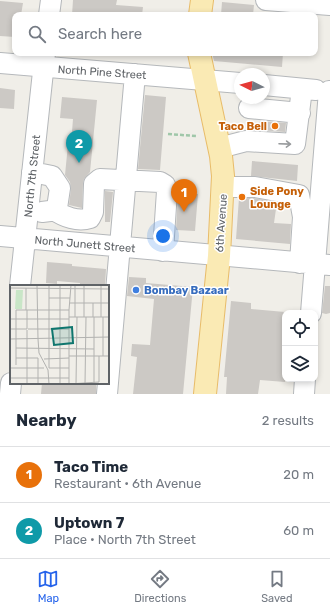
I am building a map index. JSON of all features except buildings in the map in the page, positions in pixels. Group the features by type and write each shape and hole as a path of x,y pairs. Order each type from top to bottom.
{"main road":[{"path":"200,12 202,0"},
{"name":"6th Avenue","path":"199,56 219,148 223,187 205,394"}],"street":[{"path":"49,12 51,0"},
{"path":"266,0 310,2 330,6"},
{"name":"North Pine Street","path":"0,63 44,60 134,74 234,83"},
{"name":"North 7th Street","path":"20,285 44,60"},
{"path":"109,371 134,74"},
{"path":"270,86 329,91 311,310"},
{"path":"219,148 246,141 295,144 302,89"},
{"path":"246,141 249,104"},
{"path":"255,104 300,112"},
{"path":"32,172 47,174 55,178 59,184 58,204 54,210"},
{"path":"28,211 54,210 66,217 88,219 93,212 95,182 100,179 160,182 166,185 167,191 163,250"},
{"path":"223,187 256,187 299,195 315,264"},
{"name":"North Junett Street","path":"0,236 315,264"},
{"path":"304,394 305,382"},
{"path":"10,394 11,384"},
{"path":"107,394 108,384"}],"path":[{"path":"168,134 196,136"}],"place":[{"name":"Taco Bell","path":"275,126"},
{"name":"Uptown 7","path":"79,163"},
{"name":"Side Pony Lounge","path":"242,197"},
{"name":"Taco Time","path":"184,212"},
{"name":"Bombay Bazaar","path":"136,290"}]}
